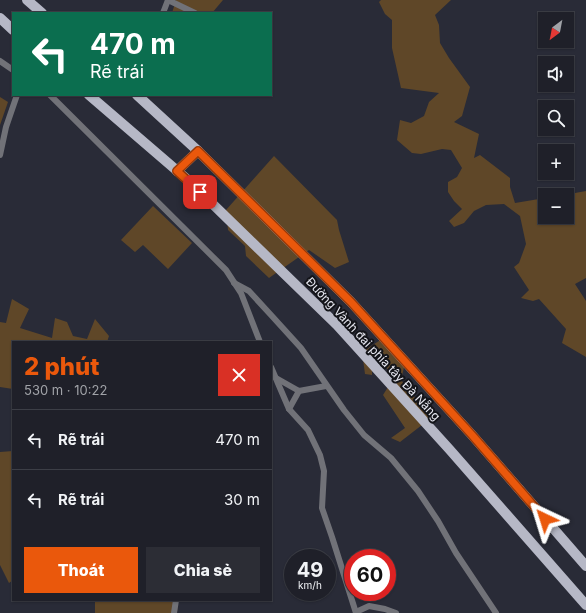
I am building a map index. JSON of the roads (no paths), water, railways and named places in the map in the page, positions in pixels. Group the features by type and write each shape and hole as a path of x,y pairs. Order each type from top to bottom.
{"main road":[{"path":"27,0 41,12"},
{"path":"0,18 12,29"},
{"name":"Đường Vành đai phía tây Đà Nẵng","path":"90,96 195,187 337,325 450,450 586,605"},
{"name":"Đường Vành đai phía tây Đà Nẵng","path":"138,96 198,151 351,302 472,435 586,566"},
{"path":"177,171 198,151"}],"street":[{"path":"163,12 168,0 193,12"},
{"path":"0,61 12,69"},
{"path":"0,155 6,127 17,96"},
{"path":"53,96 226,270 241,294 260,341"},
{"path":"234,283 250,291 301,348 326,386 364,435 391,458 418,491 438,521 456,553 496,613"},
{"path":"272,368 289,409 308,430 320,455 324,471 322,508 356,612 369,606 396,613"},
{"path":"276,378 299,391 326,386"},
{"path":"289,409 299,391"},
{"path":"174,613 176,601"}]}
